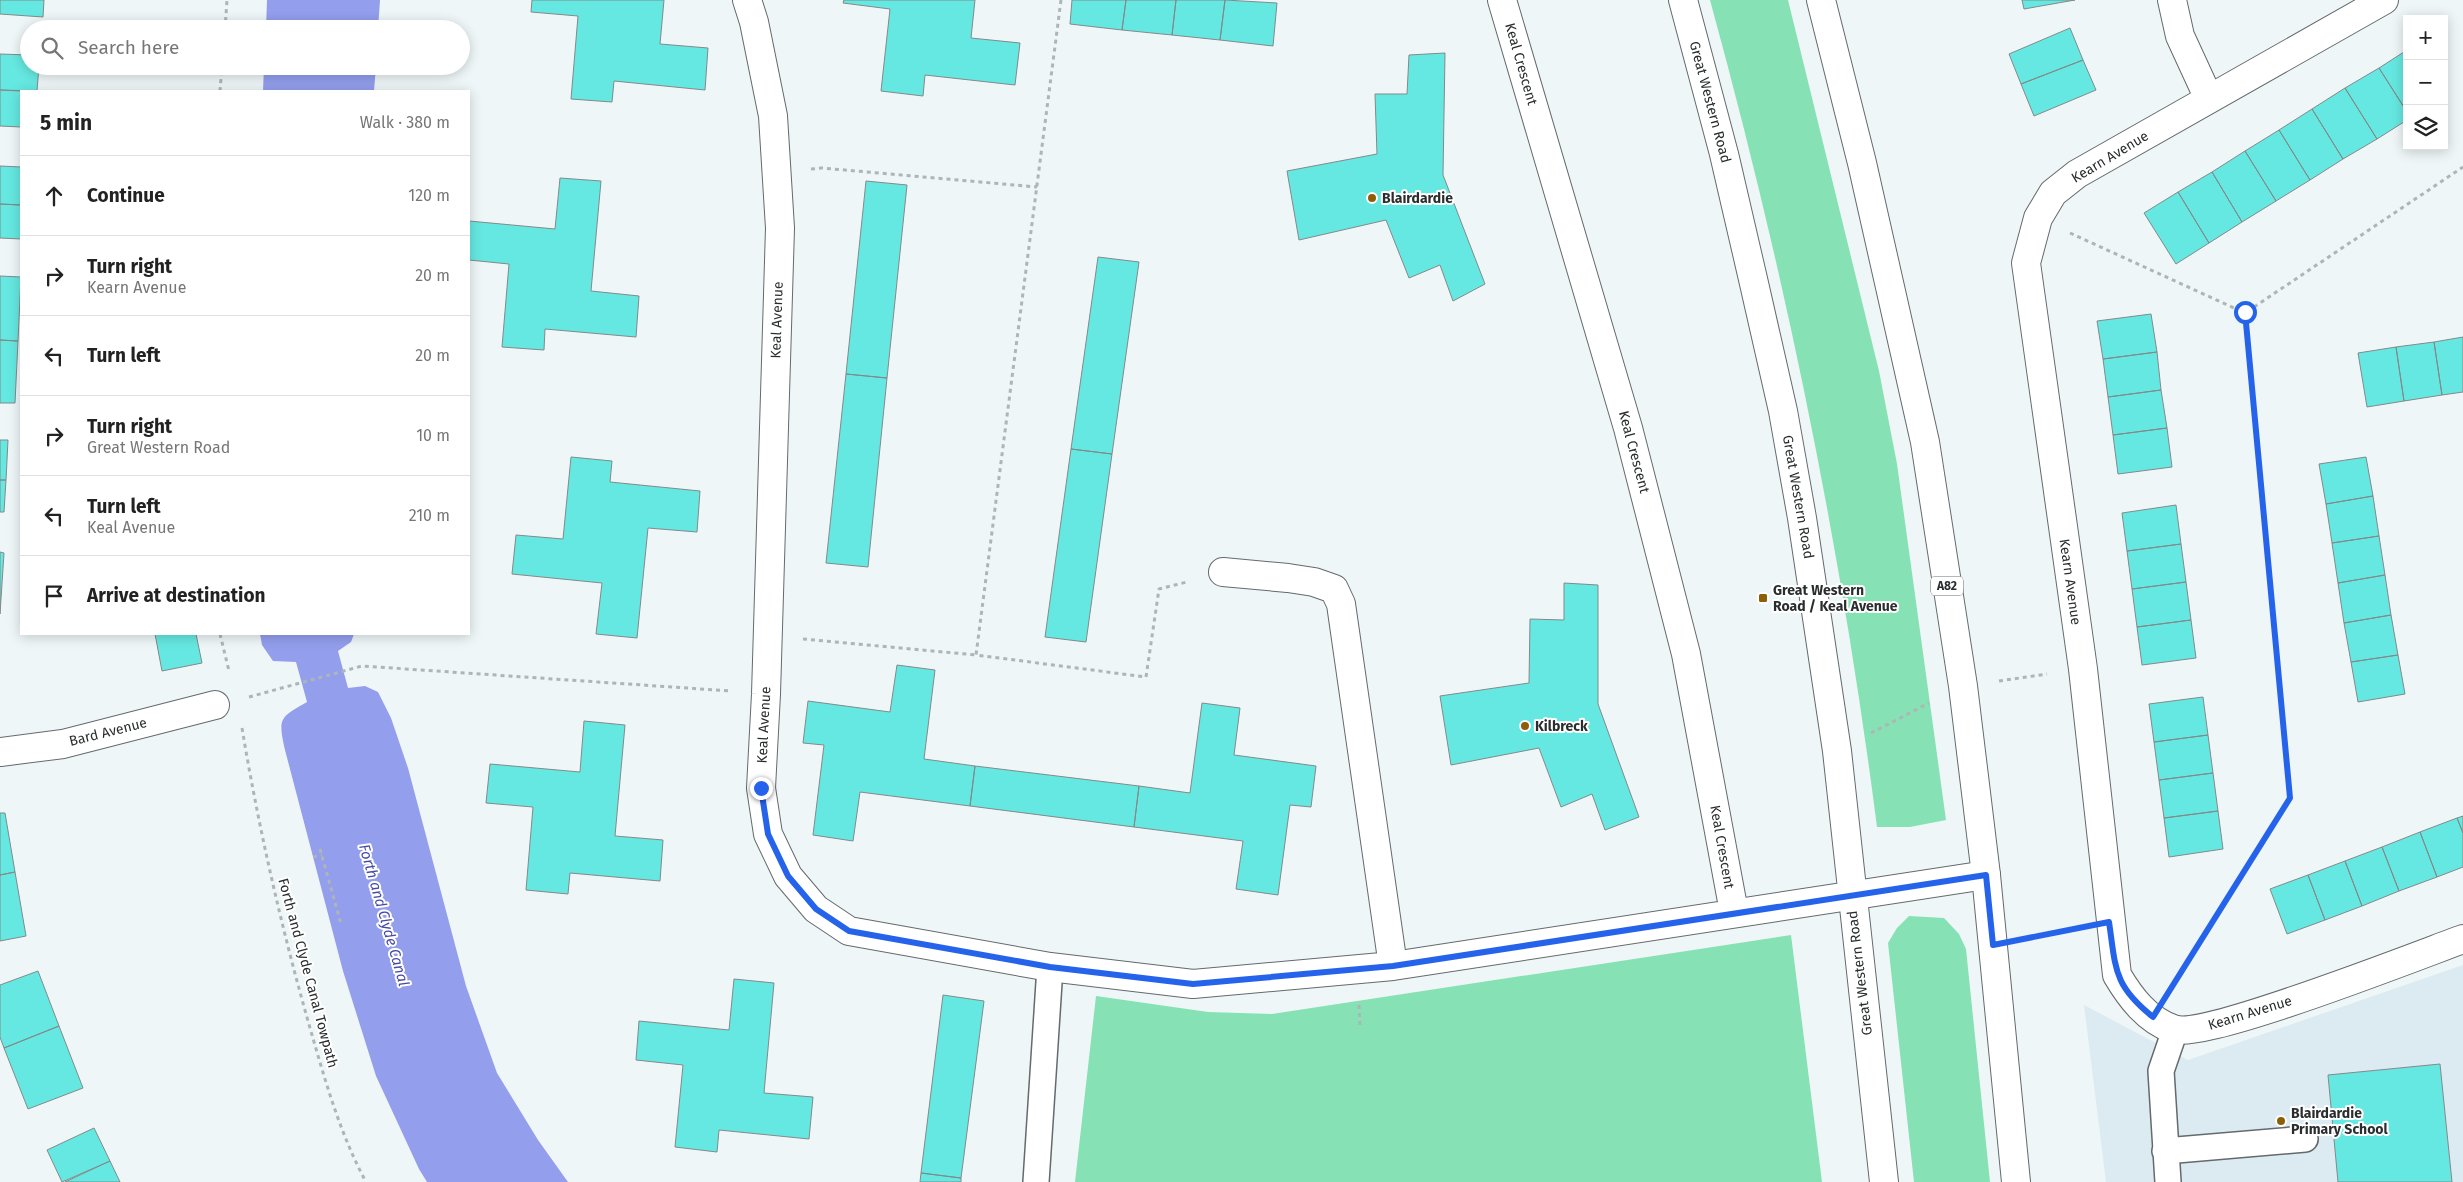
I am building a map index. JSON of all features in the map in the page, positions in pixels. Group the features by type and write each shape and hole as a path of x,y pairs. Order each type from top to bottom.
{"street":[{"name":"Keal Avenue","path":"747,0 754,22 773,116 780,228 766,694 761,788 768,834 788,876 816,909 849,931 1050,967 1193,984 1393,966 1734,912 1986,875"},
{"name":"Keal Crescent","path":"1502,0 1628,428 1686,654 1734,912"},
{"name":"Great Western Road","path":"1683,0 1724,154 1783,411 1821,635 1837,751 1851,895 1884,1182"},
{"name":"A82","path":"1821,0 1867,183 1925,442 1963,686 1986,875 2016,1182"},
{"path":"2172,0 2180,36 2209,99"},
{"name":"Kearn Avenue","path":"2384,0 2077,174 2053,193 2038,218 2026,263 2083,669 2109,922 2117,975 2132,1001 2164,1023 2202,1028 2247,1016 2463,939"},
{"path":"1223,572 1314,582 1334,589 1341,604 1393,966"},
{"name":"Bard Avenue","path":"0,752 63,744 215,705"}],"lane":[{"path":"1036,1182 1050,967"},
{"path":"2164,1023 2161,1071 2168,1182"},
{"path":"2165,1151 2305,1139"}],"path":[{"path":"226,20 227,0"},
{"path":"976,655 1061,0"},
{"path":"220,90 221,75"},
{"path":"2245,312 2463,167"},
{"path":"776,174 822,168 1037,187"},
{"path":"2038,218 2245,312"},
{"path":"2164,1023 2290,798 2245,312"},
{"path":"767,636 976,655 1146,677 1159,589 1223,572"},
{"path":"220,635 228,666"},
{"path":"275,690 362,666 766,694"},
{"name":"Forth and Clyde Canal Towpath","path":"248,764 258,817 291,961 324,1076 353,1158 366,1182"},
{"path":"320,849 341,924"},
{"path":"313,857 322,855"},
{"path":"1993,945 2109,922"}],"shaded area":[{"name":"Blairdardie Primary School","path":"2463,965 2463,1182 2106,1182 2084,1005 2188,1060"}],"green space":[{"path":"1710,0 1788,0 1879,371 1897,464 1946,820 1910,827 1877,827 1863,722 1846,618 1808,410 1763,205"},
{"path":"1909,916 1944,918 1959,934 1966,949 1990,1182 1914,1182 1888,943 1897,928"},
{"path":"1791,935 1822,1182 1075,1182 1096,996 1208,1012 1272,1014"}],"water":[{"path":"267,0 380,0 379,20 266,20"},
{"path":"264,75 375,75 374,90 263,90"},
{"name":"Forth and Clyde Canal","path":"260,635 354,635 351,642 338,651 348,688 365,686 378,692 391,718 408,768 466,986 497,1073 538,1140 568,1182 427,1182 419,1169 376,1076 343,971 285,750 282,731 283,720 291,712 307,702 296,662 273,661 262,645"}],"building":[{"path":"0,0 44,0 43,17 0,14"},
{"path":"532,0 664,0 660,44 708,48 705,90 614,81 612,102 571,99 578,16 531,12"},
{"path":"844,0 975,0 971,38 1020,43 1015,85 925,75 923,96 881,91 890,9 843,3"},
{"path":"1072,0 1126,0 1122,30 1070,24"},
{"path":"1126,0 1176,0 1172,35 1122,30"},
{"path":"1176,0 1225,0 1220,40 1172,35"},
{"path":"1225,0 1277,3 1273,46 1220,40"},
{"path":"2022,0 2075,0 2024,9"},
{"path":"2070,28 2083,60 2021,84 2009,54"},
{"name":"Blairdardie","path":"1445,53 1443,175 1485,284 1453,301 1440,265 1409,278 1386,220 1299,240 1287,171 1377,154 1375,94 1407,94 1409,55"},
{"path":"2403,53 2403,106 2379,68"},
{"path":"0,54 20,55 20,75 38,75 37,90 0,90"},
{"path":"2083,60 2096,90 2034,116 2021,84"},
{"path":"2379,68 2403,106 2403,123 2377,139 2345,88"},
{"path":"2345,88 2377,139 2343,159 2312,109"},
{"path":"0,90 20,91 20,127 0,126"},
{"path":"2312,109 2343,159 2310,180 2279,130"},
{"path":"2279,130 2310,180 2276,201 2245,151"},
{"path":"2245,151 2276,201 2242,222 2212,172"},
{"path":"0,166 20,167 20,205 0,204"},
{"path":"2212,172 2242,222 2209,243 2178,192"},
{"path":"560,178 601,181 591,291 639,296 636,337 545,329 544,350 502,347 509,264 470,260 470,221 555,229"},
{"path":"866,181 907,185 887,378 846,374"},
{"path":"2178,192 2209,243 2176,264 2144,213"},
{"path":"0,204 20,205 20,239 0,238"},
{"path":"1098,257 1139,262 1112,454 1071,449"},
{"path":"0,276 20,277 18,341 0,340"},
{"path":"2151,314 2157,352 2103,359 2097,321"},
{"path":"2463,337 2463,392 2442,395 2434,342"},
{"path":"0,340 18,341 15,403 0,403"},
{"path":"2434,342 2442,395 2404,401 2396,347"},
{"path":"2396,347 2404,401 2367,407 2358,353"},
{"path":"2157,352 2161,390 2108,397 2103,359"},
{"path":"846,374 887,378 868,567 826,563"},
{"path":"2161,390 2167,428 2113,435 2108,397"},
{"path":"2167,428 2172,467 2118,474 2113,435"},
{"path":"0,440 8,440 6,480 0,480"},
{"path":"1071,449 1112,454 1086,642 1045,637"},
{"path":"571,457 612,461 610,482 700,491 697,532 648,528 637,638 596,634 602,583 512,574 516,535 563,539"},
{"path":"2366,457 2373,496 2326,504 2319,464"},
{"path":"0,480 6,480 4,512 0,512"},
{"path":"2373,496 2379,536 2332,543 2326,504"},
{"path":"2176,505 2181,544 2127,551 2122,513"},
{"path":"2379,536 2385,575 2338,583 2332,543"},
{"path":"2181,544 2186,582 2132,589 2127,551"},
{"path":"0,552 4,553 0,614"},
{"path":"2385,575 2391,615 2344,623 2338,583"},
{"path":"2186,582 2191,620 2137,627 2132,589"},
{"name":"Kilbreck","path":"1564,583 1598,585 1598,704 1639,817 1605,830 1592,794 1561,807 1539,748 1451,765 1440,696 1529,683 1530,619 1564,620"},
{"path":"2391,615 2398,655 2351,662 2344,623"},
{"path":"2191,620 2196,658 2142,665 2137,627"},
{"path":"155,635 196,635 202,663 162,671"},
{"path":"2398,655 2405,694 2358,702 2351,662"},
{"path":"897,665 935,670 924,759 975,766 970,806 860,792 853,841 813,835 824,745 803,743 808,701 890,712"},
{"path":"2203,697 2208,735 2154,742 2149,704"},
{"path":"1202,703 1240,708 1234,755 1316,766 1311,807 1290,805 1278,895 1236,889 1243,841 1134,827 1139,786 1190,793"},
{"path":"584,721 625,725 615,836 663,840 660,881 570,873 568,894 526,890 533,807 486,803 490,764 580,772"},
{"path":"2208,735 2213,773 2159,780 2154,742"},
{"path":"975,766 1139,786 1134,827 970,806"},
{"path":"2213,773 2218,811 2164,818 2159,780"},
{"path":"2218,811 2223,849 2169,857 2164,818"},
{"path":"0,813 5,813 15,872 0,875"},
{"path":"2463,816 2463,833 2457,818"},
{"path":"2457,818 2463,833 2463,867 2437,877 2420,832"},
{"path":"2420,832 2437,877 2399,891 2382,847"},
{"path":"2382,847 2399,891 2362,906 2345,861"},
{"path":"2345,861 2362,906 2325,920 2308,875"},
{"path":"15,872 26,936 0,941 0,875"},
{"path":"2308,875 2325,920 2287,934 2270,889"},
{"path":"38,971 59,1026 4,1048 0,1037 0,985"},
{"path":"734,979 774,983 764,1093 813,1097 809,1139 719,1130 717,1152 675,1147 683,1065 636,1060 639,1021 729,1030"},
{"path":"943,995 984,1001 961,1178 921,1173"},
{"path":"59,1026 83,1088 28,1109 4,1048"},
{"path":"2440,1064 2452,1182 2338,1182 2328,1075"},
{"path":"94,1128 110,1161 62,1182 47,1150"},
{"path":"110,1161 120,1182 65,1182"},
{"path":"921,1173 961,1178 961,1182 920,1182"}],"place":[{"name":"Blairdardie","path":"1372,198"},
{"name":"Great Western Road / Keal Avenue","path":"1763,598"},
{"name":"Kilbreck","path":"1525,726"},
{"name":"Blairdardie Primary School","path":"2281,1121"}],"route":[{"path":"761,788 768,834 788,876 816,909 849,931 1050,967 1193,984 1393,966 1734,912 1986,875 1993,945 2109,922 2117,975 2132,1001 2153,1017 2290,798 2245,312"}]}
